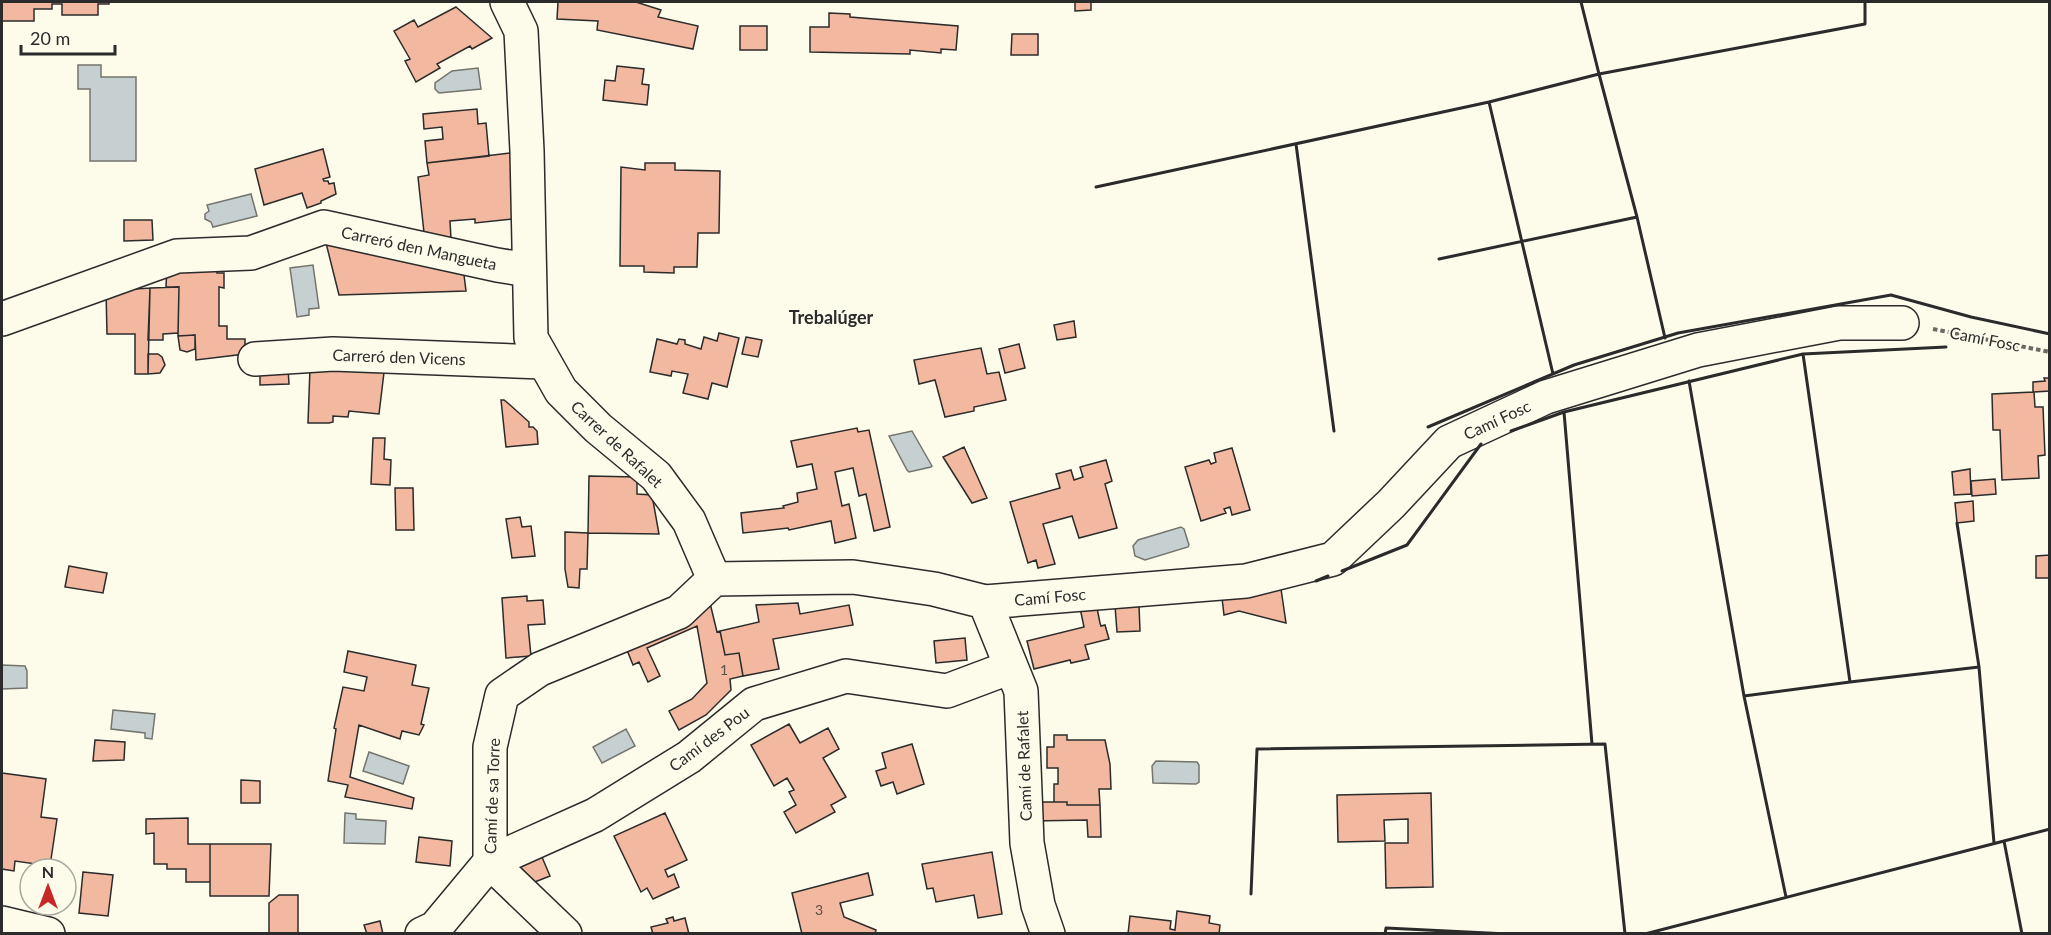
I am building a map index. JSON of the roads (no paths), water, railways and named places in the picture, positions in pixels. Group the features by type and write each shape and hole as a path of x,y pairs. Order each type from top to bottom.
{"street":[{"name":"Carrer de Rafalet","path":"507,2 521,31 527,151 531,338 561,392 598,428 656,476 689,521 714,579"},
{"name":"Carreró den Mangueta","path":"2,319 177,256 251,253 324,227 497,266 528,270"},
{"name":"Camí Fosc","path":"984,602 1246,581 1333,559 1391,504 1449,442 1546,397 1698,350 1839,323 1902,323"},
{"name":"Carreró den Vicens","path":"255,358 333,354 543,362"},
{"path":"714,579 853,577 934,589 984,602"},
{"name":"Camí de sa Torre","path":"422,933 435,928 490,862 490,747 502,695 540,669 679,612 714,579"},
{"name":"Camí de Rafalet","path":"984,602 1021,691 1027,843 1038,905 1048,933"},
{"name":"Camí des Pou","path":"490,862 596,815 689,757 754,704 846,676 947,691 1011,667"},
{"path":"490,862 565,933"},
{"path":"2,923 48,933"}],"district":[{"name":"Trebalúger","path":"831,318"}]}
